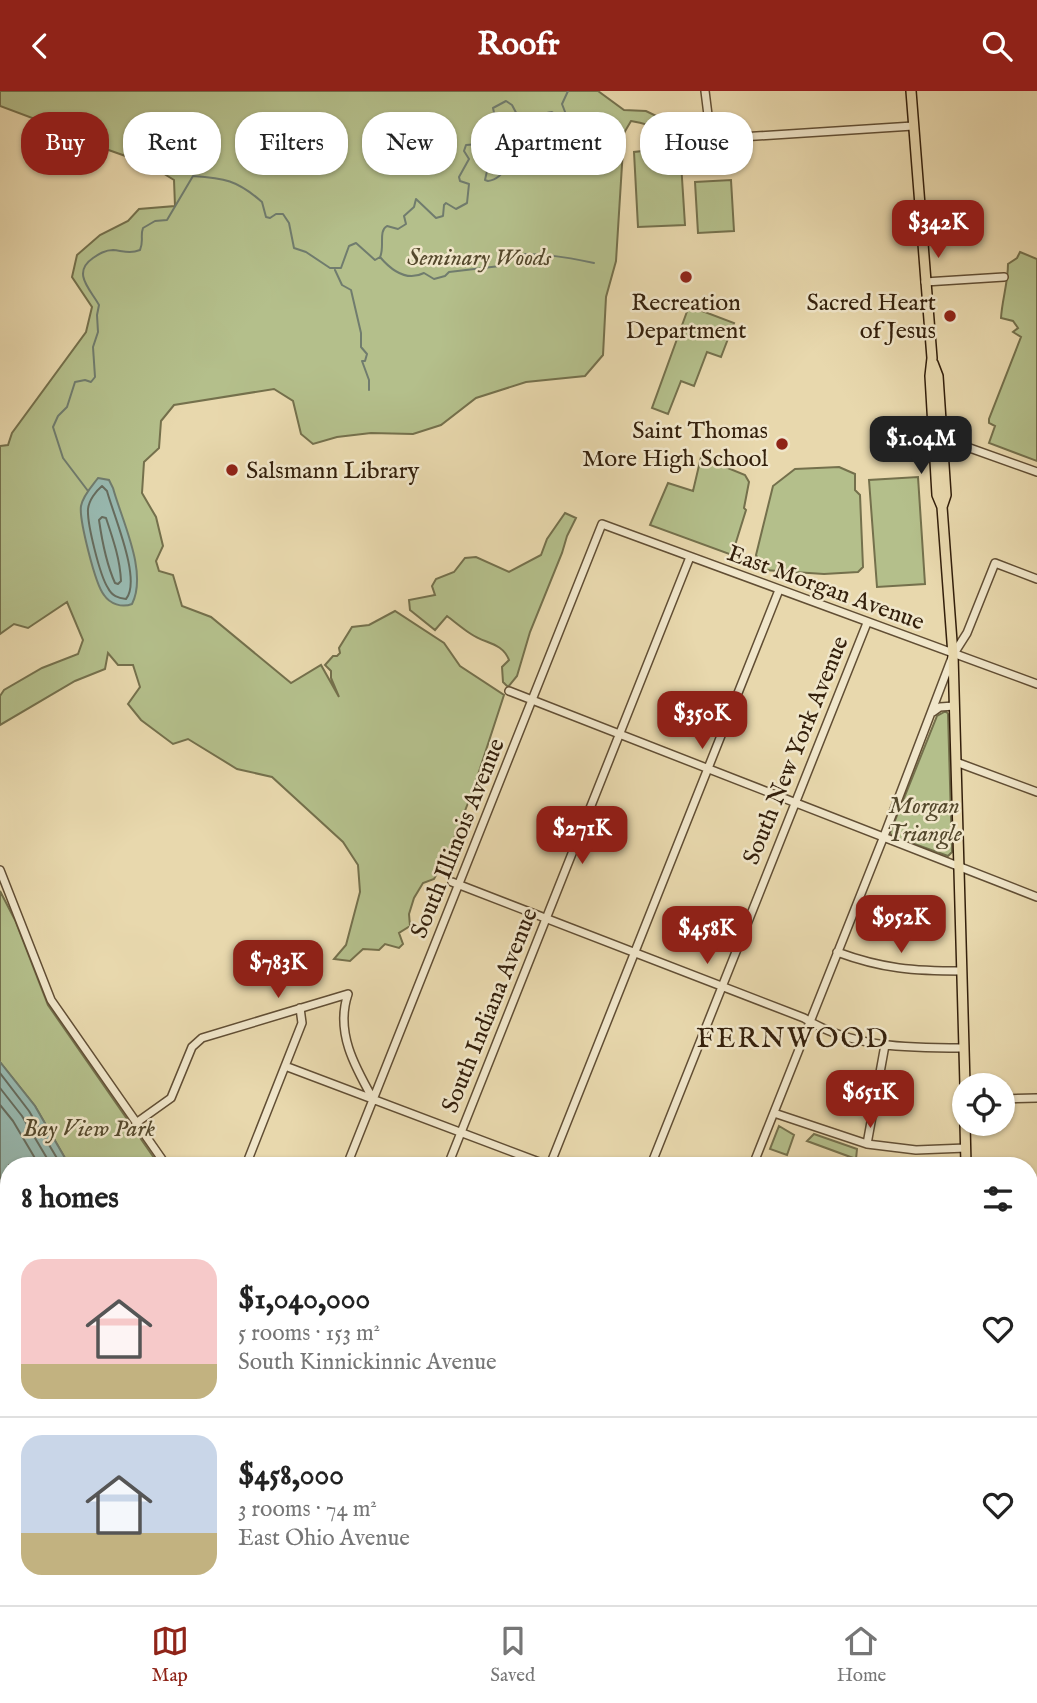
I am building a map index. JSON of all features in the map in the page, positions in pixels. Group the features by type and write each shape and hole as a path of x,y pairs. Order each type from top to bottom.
{"main road":[{"path":"911,91 932,358 930,376 946,495 942,507"},
{"path":"938,437 937,495 942,507 953,655 964,1073"},
{"path":"943,458 948,449 958,443"},
{"path":"966,1136 966,1157"}],"street":[{"path":"705,91 709,131 731,139 914,126"},
{"path":"925,282 1004,277"},
{"path":"938,437 1037,472"},
{"name":"East Morgan Avenue","path":"602,524 1037,684"},
{"name":"South Illinois Avenue","path":"350,1157 456,883 602,524"},
{"name":"South Indiana Avenue","path":"451,1157 690,557"},
{"path":"756,1157 953,655 967,633 995,563 1037,579"},
{"path":"551,1157 779,590"},
{"name":"South New York Avenue","path":"654,1157 867,623"},
{"path":"509,691 1037,897"},
{"path":"932,712 940,707 954,706"},
{"path":"956,762 1037,792"},
{"path":"0,870 51,1000 160,1157"},
{"path":"456,883 834,1033 885,1045 963,1048"},
{"path":"838,952 867,963 901,970 962,971"},
{"path":"136,1123 171,1098 196,1042 202,1038 348,994 343,1019 347,1042 351,1056 373,1099"},
{"path":"249,1157 302,1023 300,1008"},
{"path":"867,1144 885,1045"},
{"path":"285,1066 526,1157"},
{"path":"1015,1099 1037,1098"},
{"path":"774,1113 867,1144 916,1150 966,1148"}],"green space":[{"name":"Seminary Woods","path":"0,91 598,91 624,110 648,112 640,112 640,123 631,121 626,130 626,112 471,112 471,175 621,175 616,261 606,297 603,355 585,376 526,382 476,398 441,425 413,434 371,433 337,437 313,444 301,434 293,401 274,389 174,405 161,421 159,448 144,462 142,493 156,517 163,546 156,561 159,571 173,575 182,606 211,617 291,683 321,665 339,697 331,671 325,665 340,653 339,648 352,627 369,625 395,611 444,643 460,666 504,695 472,793 449,851 434,879 423,883 414,898 409,914 410,926 399,933 403,944 399,948 385,944 379,950 363,949 350,961 334,959 346,945 360,892 358,865 343,842 272,777 237,769 188,739 173,744 141,720 128,704 140,687 133,665 118,665 108,653 105,669 75,681 0,725 0,696 4,690 42,668 78,654 83,640 67,602 28,628 14,624 0,634 0,446 8,445 12,433 86,332 92,307 72,277 77,255 100,235 128,221 139,209 175,206 174,180 166,175 221,175 221,112 123,112 123,155 109,150 109,112 21,114 0,106"},
{"path":"640,151 640,175 682,175 685,225 638,227 634,152"},
{"path":"731,180 734,231 698,233 695,182"},
{"path":"1020,252 1037,259 1037,461 989,443 995,426 989,423 989,419 1021,337 1013,332 1018,328 1013,321 1001,318 1008,264 1017,258"},
{"path":"689,306 734,323 721,357 707,352 694,386 681,381 668,414 652,408"},
{"path":"701,457 745,475 749,482 744,508 746,510 732,555 650,525 668,483 693,491"},
{"path":"839,467 855,474 855,490 860,495 863,567 858,572 824,574 764,570 756,555 773,486 795,469"},
{"path":"918,477 925,584 877,587 869,480"},
{"path":"565,513 576,518 530,632 517,676 508,687 503,682 502,667 509,660 498,646 476,637 447,616 435,630 410,610 409,600 435,595 432,586 436,579 454,572 465,558 476,557 509,572 541,555 547,539"},
{"name":"Morgan Triangle","path":"946,711 952,852 948,856 890,833 937,716"},
{"name":"Bay View Park","path":"0,891 15,920 48,1005 153,1157 64,1157 35,1106 0,1062"},
{"path":"779,1126 794,1135 787,1155 770,1149"},
{"path":"814,1134 857,1149 856,1157 851,1157 807,1141"}],"water":[{"path":"98,478 109,480 113,488 132,546 137,577 132,604 113,603 104,595 88,551 81,506"},
{"path":"0,1062 35,1106 64,1157 0,1157"}],"waterway":[{"path":"88,491 63,458 53,427 58,416 67,407 75,382 91,382 95,377 93,347 98,332 99,305 83,276 87,264 93,258 110,250 140,250 143,228 155,221 167,220 193,176 222,179 245,189 262,202 266,217 283,214 289,223 294,248 306,252 330,268 341,268 349,246 356,243 375,260 380,257 384,228 387,226 398,229 406,224 404,216 414,207 416,199 436,218 443,216 446,203 456,209 467,203 469,184 460,181 459,177 469,159 464,151 466,145 479,144 487,151 489,159 485,180 494,179 504,170 511,156 515,135 506,130 499,134 492,133 492,126 496,122 493,108 506,101 512,105 521,122 552,112 564,120 567,117 562,104 568,91"},
{"path":"380,257 399,273 411,276 424,273 434,279 449,272 500,266 508,255 530,254 594,263"},
{"path":"335,270 342,285 351,290 361,333 361,347 367,354 365,361 362,361 369,380 369,390"}],"place":[{"name":"Recreation Department","path":"686,277"},
{"name":"Sacred Heart of Jesus","path":"950,316"},
{"name":"Saint Thomas More High School","path":"782,444"},
{"name":"Salsmann Library","path":"232,470"}],"district":[{"name":"FERNWOOD","path":"793,1037"}]}
